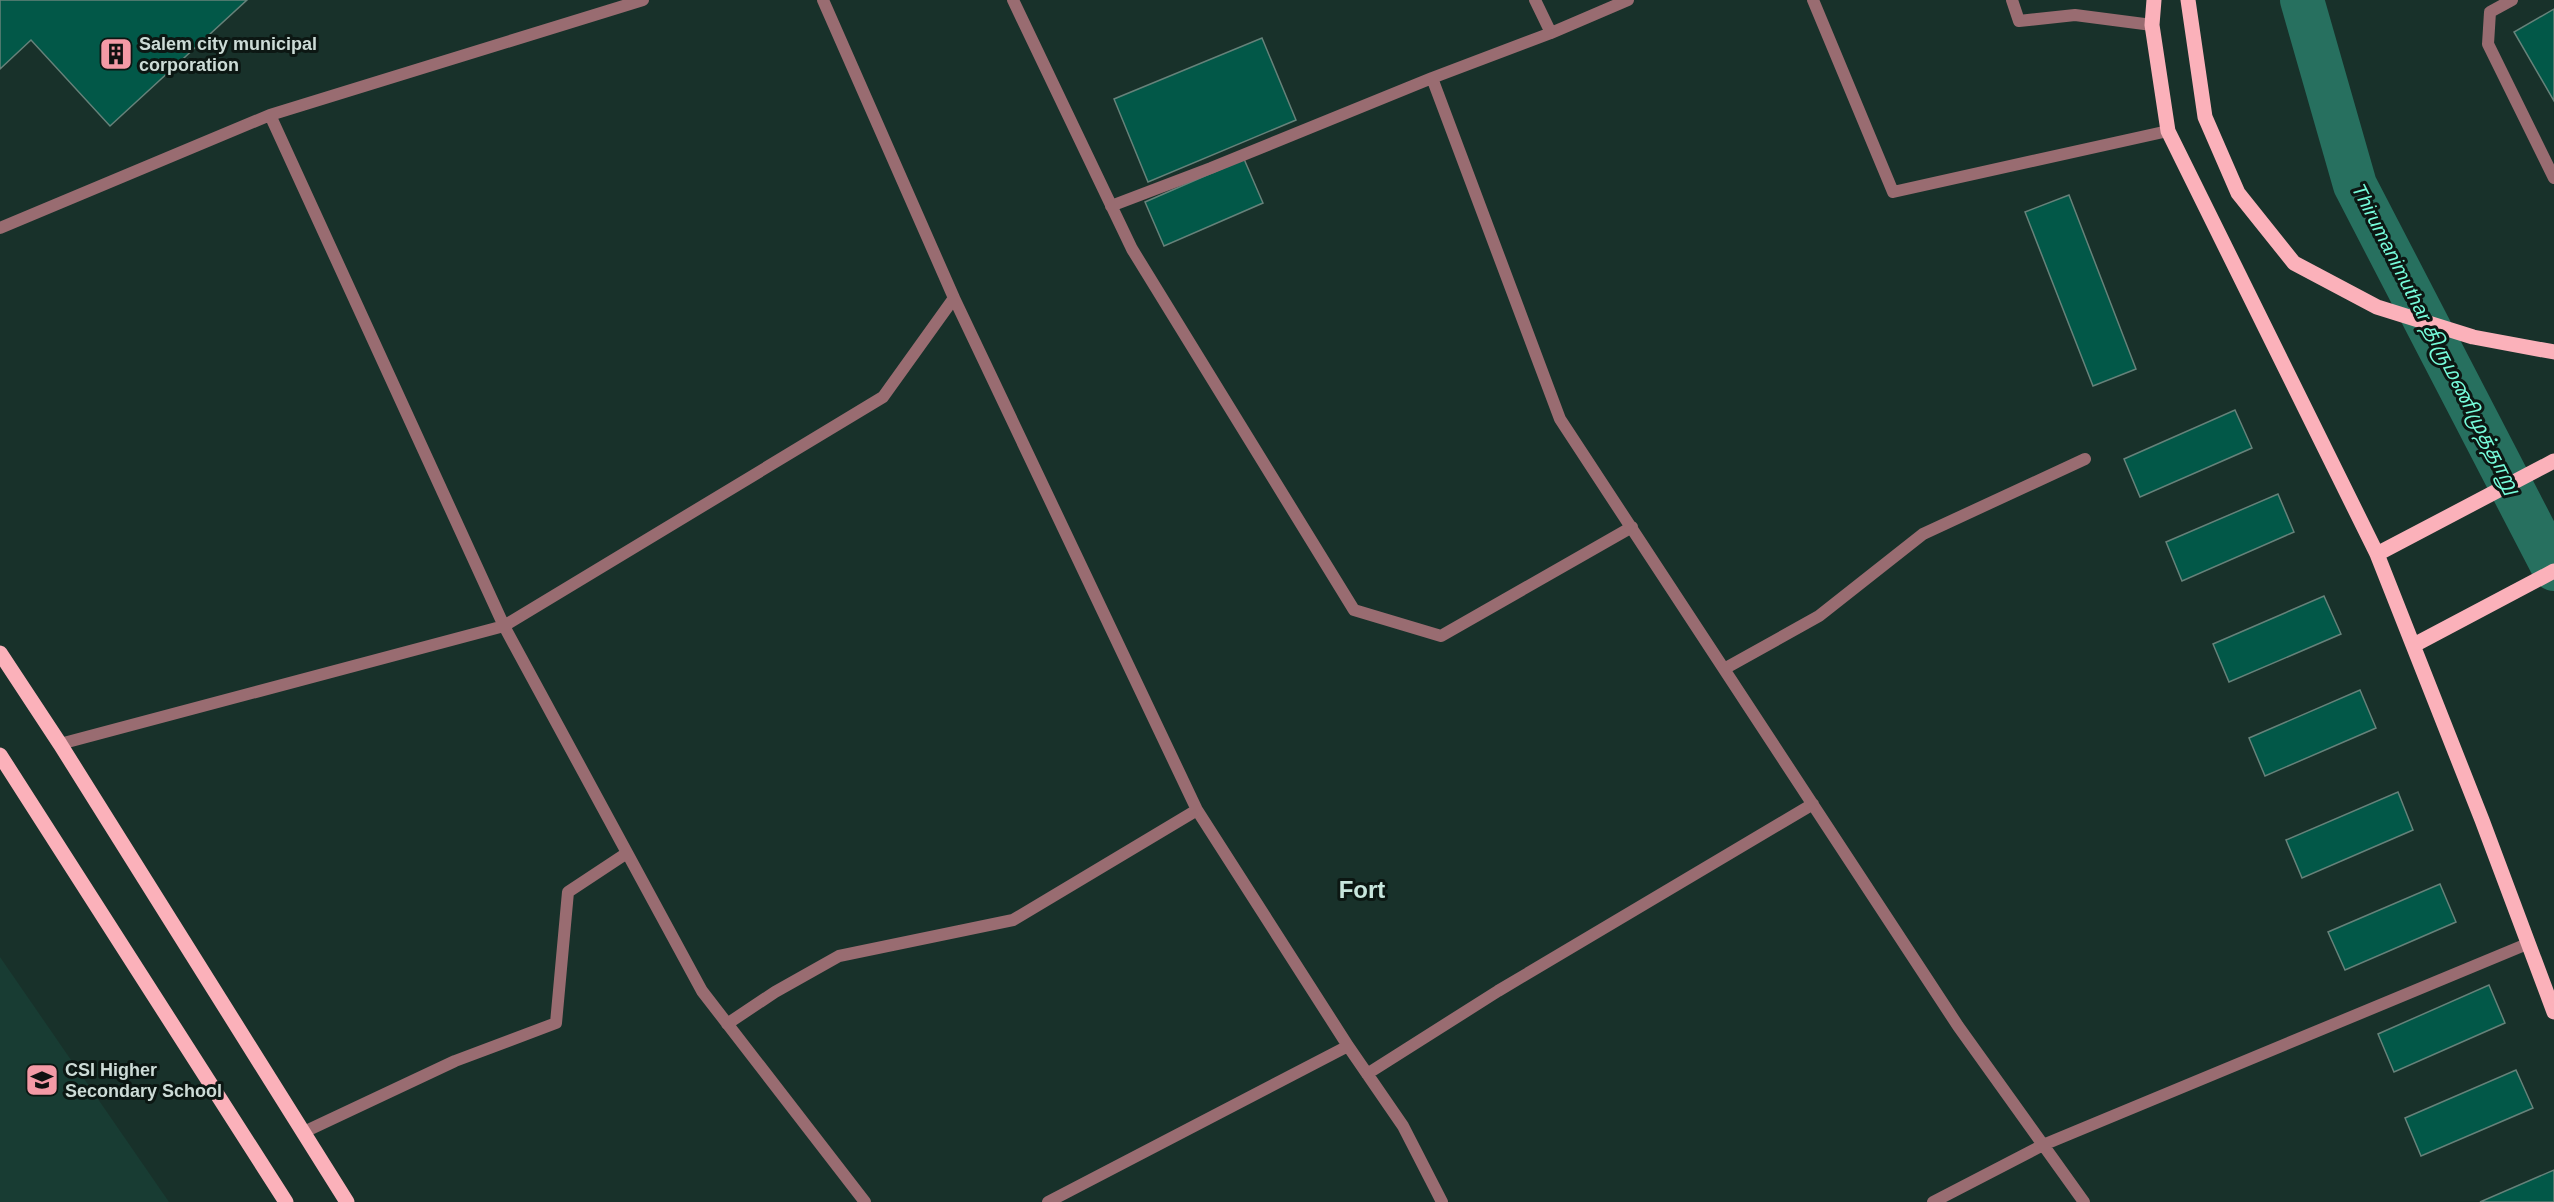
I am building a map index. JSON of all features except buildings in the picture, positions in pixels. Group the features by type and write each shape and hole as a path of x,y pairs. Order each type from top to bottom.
{"main road":[{"path":"2154,0 2152,25 2168,131 2377,554 2554,1012"},
{"path":"2188,0 2205,117 2238,193 2294,262 2377,307 2473,337 2554,352"},
{"path":"2377,554 2554,461"},
{"path":"2414,645 2554,571"},
{"path":"0,653 60,744 347,1202"},
{"path":"0,755 286,1202"}],"street":[{"path":"0,228 270,115 643,0"},
{"path":"823,0 954,298 1197,810 1348,1046 1403,1126 1442,1202"},
{"path":"1013,0 1132,249 1354,610 1441,636 1632,527"},
{"path":"1535,0 1551,33"},
{"path":"1111,206 1211,168 1431,78 1551,33 1628,0"},
{"path":"1813,0 1893,192 2168,131"},
{"path":"2012,0 2019,21 2075,15 2152,25"},
{"path":"2512,0 2490,12 2488,44 2554,178"},
{"path":"1431,78 1560,419 1958,1026 2084,1202"},
{"path":"270,115 504,626 702,991 864,1202"},
{"path":"60,744 504,626 883,397 954,298"},
{"path":"1724,669 1819,616 1923,534 2085,459"},
{"path":"1367,1074 1498,991 1813,804"},
{"path":"727,1024 776,992 839,956 1013,920 1197,810"},
{"path":"304,1132 455,1061 556,1023 568,892 627,853"},
{"path":"1933,1202 2043,1145 2527,944"},
{"path":"1048,1202 1348,1046"}],"shaded area":[{"name":"CSI Higher Secondary School","path":"0,957 169,1202 0,1202"}],"waterway":[{"name":"Thirumanimuthar திருமணிமுத்தாறு","path":"2302,0 2355,185 2554,569"}],"place":[{"name":"Salem city municipal corporation","path":"116,54"},
{"name":"CSI Higher Secondary School","path":"42,1080"}],"district":[{"name":"Fort","path":"1362,889"}]}
